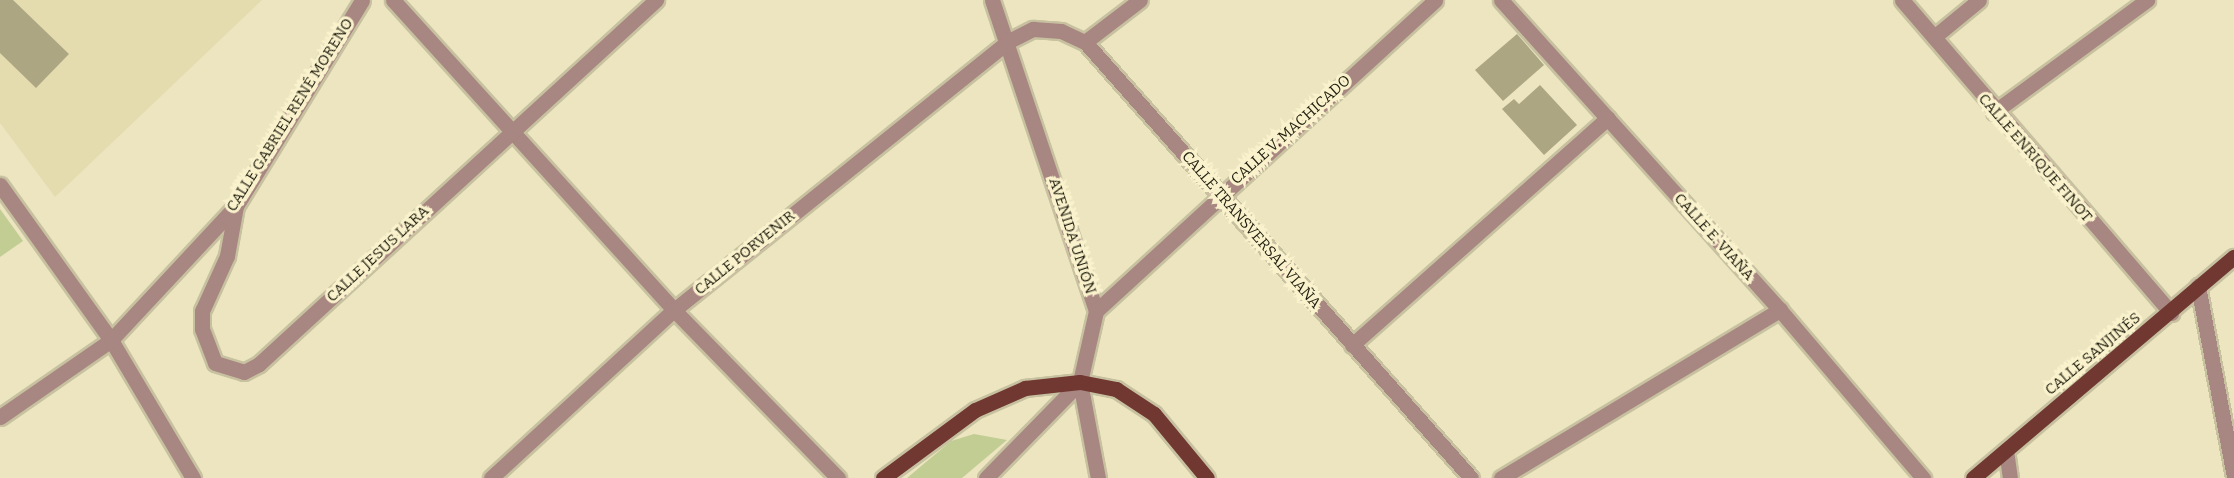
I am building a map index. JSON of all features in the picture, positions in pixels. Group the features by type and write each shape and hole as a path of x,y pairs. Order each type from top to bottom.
{"main road":[{"name":"CALLE SANJINÉS","path":"1973,478 2171,313 2198,286 2234,257"},
{"path":"883,478 975,410 1025,388 1080,382 1116,389 1154,414 1207,478"}],"street":[{"name":"CALLE GABRIEL RENÉ MORENO","path":"0,417 111,340 236,206 362,0"},
{"path":"393,0 509,132 674,310 838,478"},
{"name":"CALLE JESUS LARA","path":"236,206 227,255 202,311 202,329 216,363 244,372 259,364 509,132 656,0"},
{"name":"AVENIDA UNIÓN","path":"992,0 1009,41 1096,310 1080,382 1098,478"},
{"path":"1085,42 1140,0"},
{"name":"CALLE V. MACHICADO","path":"1096,310 1219,194 1435,0"},
{"name":"CALLE E. VIAÑA","path":"1501,0 1780,310 1923,478"},
{"name":"CALLE ENRIQUE FINOT","path":"1902,0 1994,112 2171,313"},
{"path":"1934,37 1979,0"},
{"path":"1994,112 2146,0"},
{"name":"CALLE TRANSVERSAL VIAÑA","path":"1009,41 1033,28 1061,31 1085,42 1471,478"},
{"name":"CALLE PORVENIR","path":"491,478 674,310 1009,41"},
{"path":"1352,345 1608,118"},
{"path":"0,185 111,340 193,478"},
{"path":"2198,286 2234,476"},
{"path":"1501,478 1780,310"},
{"path":"986,478 1080,382"},
{"path":"2006,450 2010,478"}],"shaded area":[{"path":"0,0 262,0 55,197 0,123"}],"green space":[{"path":"0,209 23,241 0,257"},
{"path":"974,434 1007,440 962,478 907,478 951,441"}],"building":[{"path":"0,0 13,0 69,54 36,88 0,53"},
{"path":"1517,34 1544,65 1503,101 1475,70"},
{"path":"1540,85 1577,125 1544,155 1502,109 1514,99 1519,104"}]}
